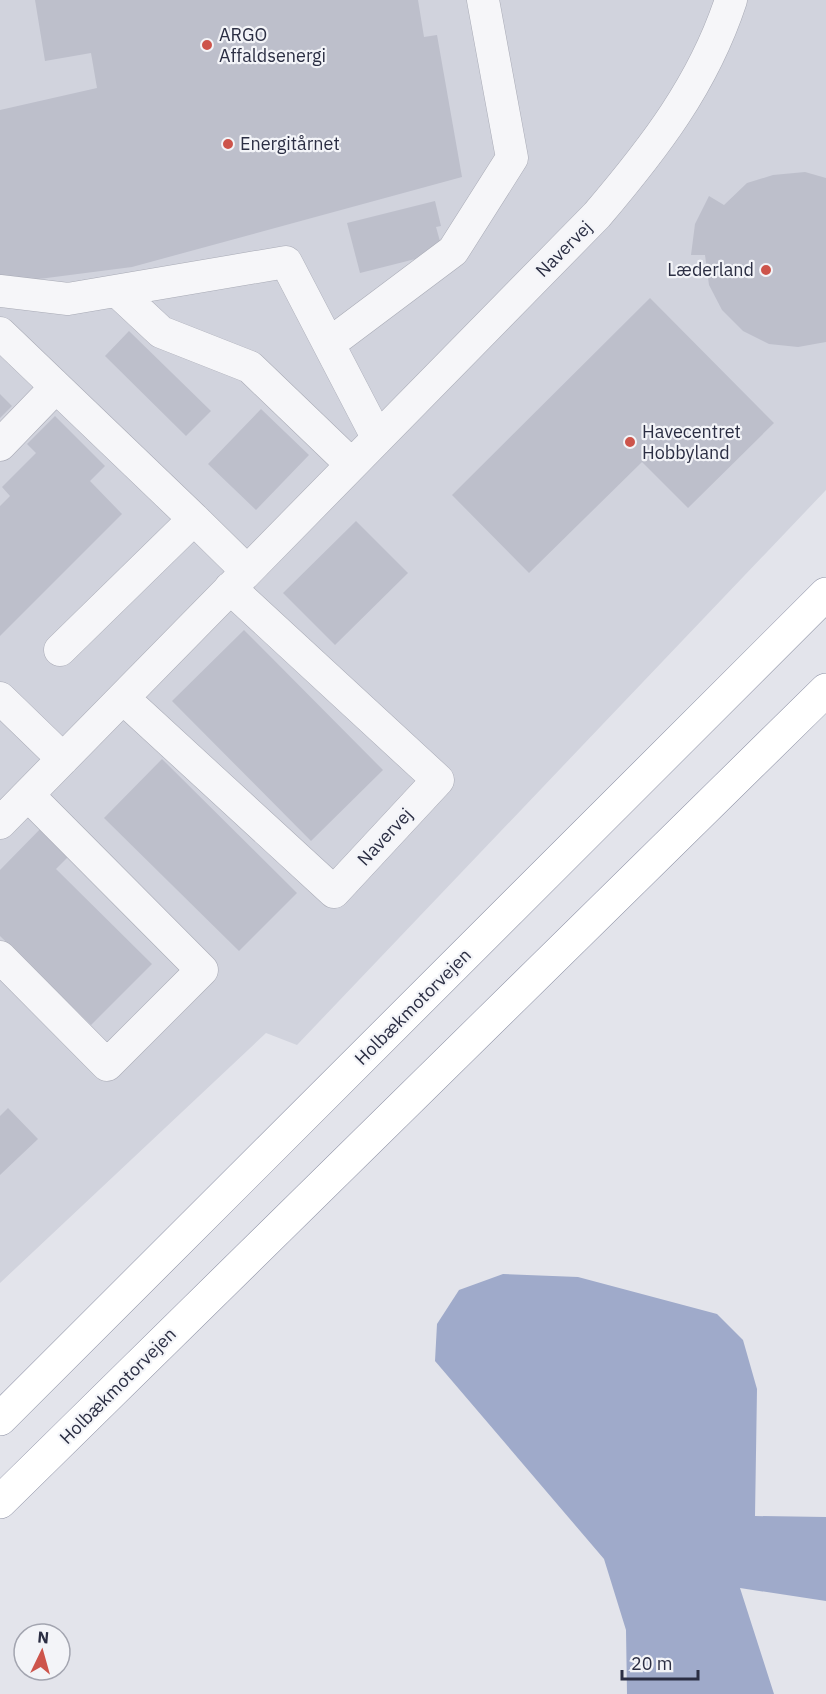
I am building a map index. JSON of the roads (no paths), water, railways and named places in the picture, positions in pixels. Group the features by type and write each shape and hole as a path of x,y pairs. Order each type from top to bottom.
{"highway":[{"name":"Holbækmotorvejen","path":"0,1419 826,594"},
{"name":"Holbækmotorvejen","path":"0,1502 826,690"}],"street":[{"path":"329,344 453,251 512,158 483,0"},
{"name":"Navervej","path":"0,823 597,215 636,169 696,84 721,29 730,0"},
{"path":"0,291 68,299 286,262 377,437"},
{"path":"117,291 160,332 250,367 351,464"},
{"name":"Navervej","path":"0,333 194,519 238,580 438,780 334,892 123,698"},
{"path":"0,445 56,387"},
{"path":"60,650 194,519"},
{"path":"0,698 63,759"},
{"path":"0,957 107,1065 202,970 28,795"}],"water":[{"path":"503,1274 578,1277 717,1314 743,1340 757,1389 755,1516 826,1517 826,1601 740,1588 774,1694 627,1694 626,1630 604,1559 435,1361 437,1324 459,1290"}],"place":[{"name":"ARGO Affaldsenergi","path":"207,45"},
{"name":"Energitårnet","path":"228,144"},
{"name":"Læderland","path":"766,270"},
{"name":"Havecentret Hobbyland","path":"630,442"}]}
